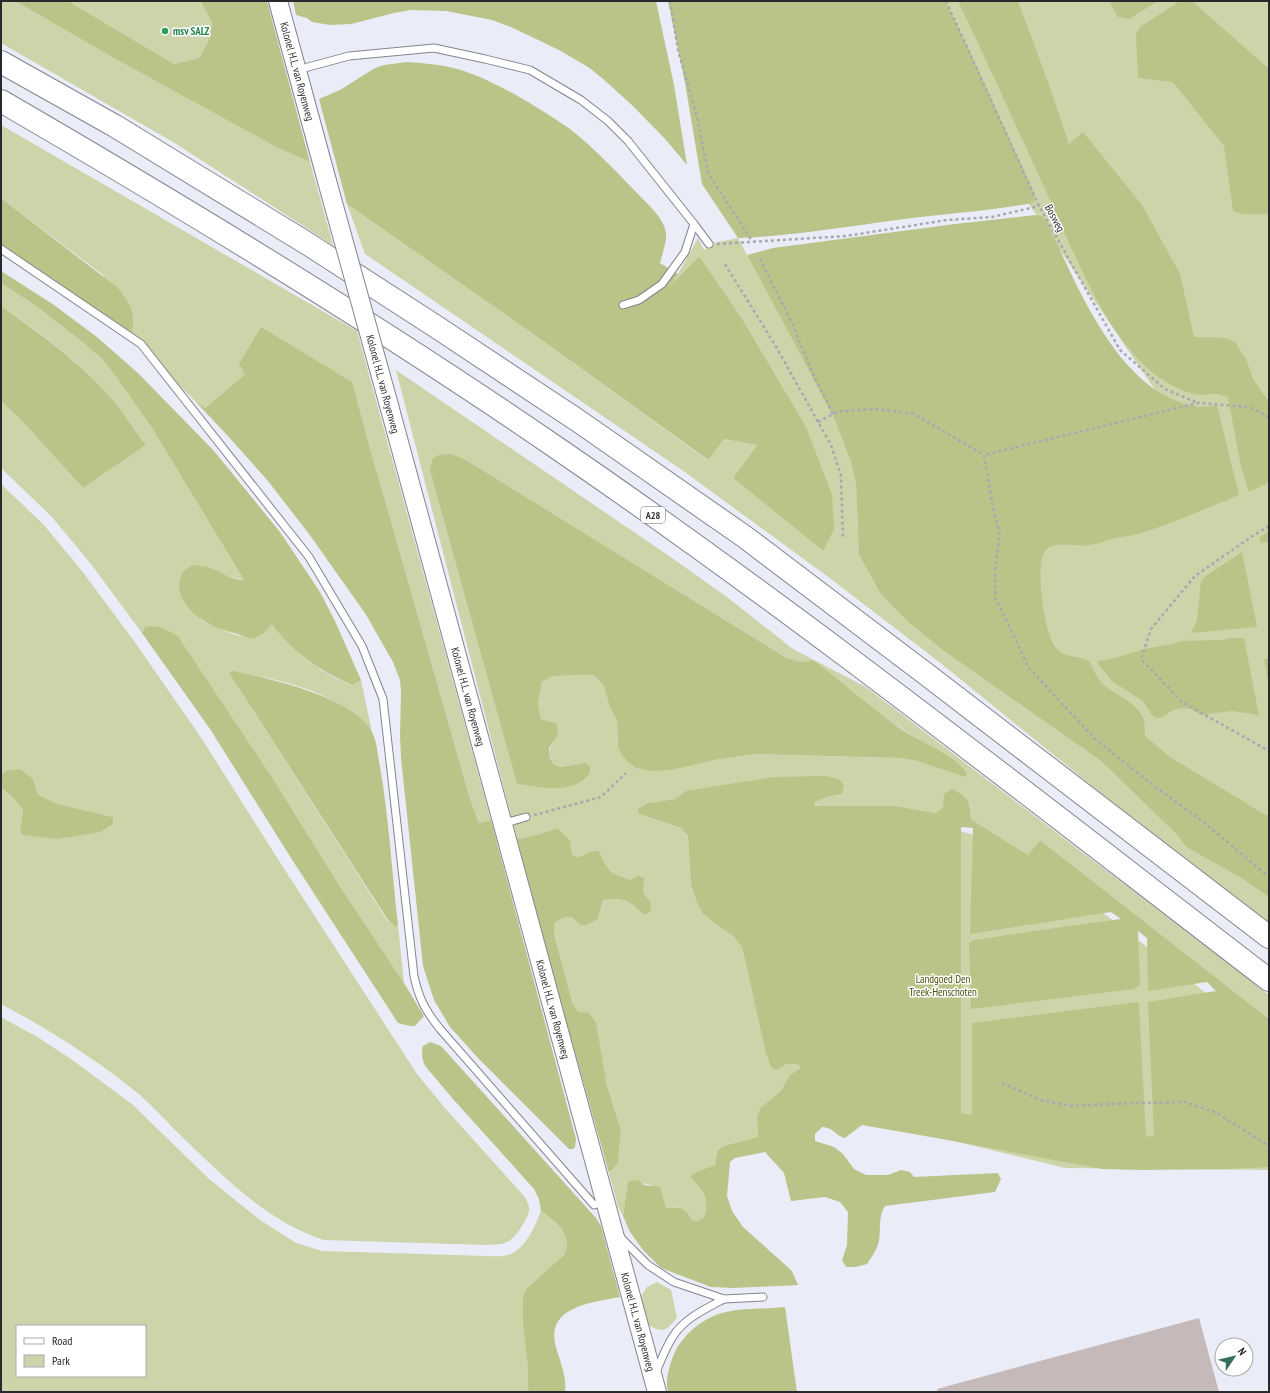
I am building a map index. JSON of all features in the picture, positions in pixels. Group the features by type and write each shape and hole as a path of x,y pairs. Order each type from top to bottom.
{"highway":[{"path":"1,62 115,126 308,244 576,420 745,537 1269,937"},
{"name":"A28","path":"1,101 186,209 308,284 427,360 555,446 723,564 890,689 1269,980"}],"street":[{"name":"Kolonel H.L. van Royenweg","path":"278,1 655,1385"}],"lane":[{"path":"297,70 349,56 434,48 530,70 581,100 608,121 628,141 709,244"},
{"path":"623,305 639,300 662,284 684,252 694,224"},
{"path":"1,249 141,344 309,557 362,646 383,699 414,976 421,1001 429,1015 440,1029 594,1205 605,1202"},
{"path":"502,824 526,817"},
{"path":"613,1230 648,1265 674,1282 724,1299 763,1297"},
{"path":"655,1385 672,1338 677,1331 696,1315 724,1299"}],"path":[{"path":"670,1 678,50 698,121 708,173 752,242"},
{"name":"Bosweg","path":"946,1 1039,206 1120,350 1165,389 1198,403"},
{"path":"709,244 846,236 947,220 992,217 1039,206"},
{"path":"760,259 792,323 816,381 833,414"},
{"path":"725,264 775,345 831,445 841,476 843,538"},
{"path":"818,422 842,411 878,409 914,414 984,455 1198,403 1249,407 1269,417"},
{"path":"984,455 993,508 1000,535 995,569 995,597 1029,668 1095,739 1153,785 1201,820 1269,877"},
{"path":"1269,526 1196,576 1151,629 1141,659 1182,702 1269,751"},
{"path":"526,817 601,797 626,774"},
{"path":"1002,1083 1041,1100 1071,1106 1185,1102 1217,1113 1269,1146"}],"green space":[{"path":"1,1 15,1 119,61 278,148 310,162 333,245 173,142 1,43"},
{"path":"15,1 68,1 174,64 199,58 209,40 212,23 201,2 198,1 267,1 310,162 278,148 119,61"},
{"name":"msv SALZ","path":"68,1 198,1 201,2 212,23 209,40 199,58 174,64"},
{"path":"293,1 656,1 674,85 687,165 666,140 633,106 588,67 559,50 511,27 492,20 446,11 411,10 351,24 330,25 312,22 307,18 296,15"},
{"path":"668,1 945,1 970,52 1035,195 1033,203 798,233 738,238 702,184 685,83"},
{"path":"943,1 1269,1 1269,879 1112,755 922,409 1172,415 1024,197"},
{"path":"958,1 1018,1 1069,144 1083,132 1142,205 1180,274 1194,337 1225,338 1235,342 1246,359 1253,379 1269,402 1269,482 1249,492 1241,467 1228,397 1215,394 1197,395 1164,381 1142,363 1125,344 1110,322 1071,248"},
{"path":"1109,1 1158,1 1129,19 1118,17"},
{"path":"1180,1 1192,1 1269,69 1269,214 1245,214 1233,210 1224,146 1173,82 1138,78 1136,34 1140,27"},
{"path":"407,62 448,67 482,78 530,103 579,136 596,151 662,221 665,227 666,237 660,263 678,274 669,287 699,256 742,319 806,427 832,495 834,529 823,551 733,478 757,445 724,439 708,460 546,343 347,204 319,99 340,90 375,68 384,65"},
{"path":"1,125 357,331 491,820 479,823 470,799 375,468 245,374 205,408 195,401 156,362 130,339 103,275 1,198"},
{"path":"1,198 118,288 127,300 132,312 133,324 130,339 68,290 1,248"},
{"path":"347,204 546,343 707,460 724,439 757,445 733,478 823,551 699,256 667,289 678,274 698,238 704,250 713,243 738,238 834,418 851,462 856,485 859,555 880,593 907,621 941,649 1101,761 1176,834 1186,847 1241,878 1269,897 1269,923 1097,790 943,665 831,579 682,470 365,254"},
{"path":"1035,215 1042,216 1047,222 1087,305 1104,334 1124,360 1146,382 1171,398 1199,407 1217,405 1239,495 1174,522 1134,535 1116,538 1097,544 1058,545 1048,548 1044,554 1041,564 1040,576 1045,618 1051,640 1061,652 1090,662 1095,674 1103,684 1130,702 1139,712 1144,720 1145,736 1170,757 1269,817 1269,897 1241,878 1186,847 1176,834 1101,761 941,649 907,621 880,593 859,555 856,485 851,462 834,418 747,255 773,248"},
{"path":"1,271 54,305 97,337 139,374 214,451 280,532 320,592 335,621 361,680 352,685 329,674 298,652 288,643 272,624 261,634 250,638 223,630 205,622 186,605 180,593 180,579 183,572 193,565 209,567 231,578 244,580 152,428 117,378 102,359 85,344 36,306 1,283"},
{"path":"1,283 36,306 102,359 152,428 244,580 225,576 210,568 192,565 201,620 213,626 245,637 258,636 262,634 272,623 288,643 317,667 351,685 361,680 372,732 361,720 348,710 335,701 320,694 273,679 229,673 387,920 395,927 398,925 404,983 341,888 272,777 178,636 145,627 142,633 91,564 52,517 1,468 1,401 21,420 83,488 146,445 116,404 73,360 45,337 1,306"},
{"path":"1,306 45,338 99,385 116,404 146,445 83,488 21,420 1,401"},
{"path":"261,327 352,382 375,468 470,799 479,823 491,820 576,1139 575,1147 573,1149 569,1149 478,1058 450,1027 434,1000 423,966 401,758 400,680 393,662 365,613 309,534 268,481 195,401 205,408 245,374 239,364"},
{"path":"396,370 672,558 727,597 793,649 866,687 1269,995 1269,1019 1040,840 1028,855 971,819 970,805 964,796 936,813 896,806 890,811 988,839 1079,894 1269,1042 1269,1170 1065,1168 868,1120 813,806 815,802 827,797 842,794 686,791 675,799 648,803 639,814 681,828 688,836 691,885 696,900 702,913 733,936 742,947 765,1050 776,1070 787,1064 798,1064 800,1069 789,1076 781,1091 760,1108 757,1117 758,1137 723,1146 717,1151 715,1165 691,1178 702,1192 706,1200 704,1217 698,1221 692,1220 678,1207 666,1208 651,1185 628,1181 623,1216 618,1207 609,1173 618,1163 621,1130 606,1082 579,1012 573,1005 554,934 555,921 565,917 572,917 580,925 587,925 598,919 603,900 617,899 626,901 644,915 651,903 631,880 615,875 607,868 599,851 591,852 578,857 572,854 570,840 557,828 537,835 517,839","holes":["454,455 466,460 777,652 796,662 806,663 900,728 950,758 918,761 899,758 755,754 714,760 618,745 617,721 609,705 604,686 594,675 553,676 542,682 538,703 541,719 558,735 550,749 550,756 554,765 560,767 585,763 517,783 430,471 431,461"]},
{"path":"445,454 454,455 466,460 781,655 799,662 813,660 898,727 954,760 967,774 965,777 918,761 899,758 755,754 714,760 671,770 651,771 636,768 621,754 618,745 617,721 609,705 604,686 594,675 553,676 542,682 538,703 541,719 557,724 558,735 549,748 550,758 554,765 561,767 585,763 590,767 590,773 575,785 566,787 546,788 517,784 430,471 433,459 437,456"},
{"path":"1,484 44,525 82,571 134,641 200,736 417,1074 444,1107 524,1196 529,1207 528,1215 520,1229 509,1241 501,1244 486,1245 324,1240 302,1231 261,1207 242,1192 206,1160 140,1095 124,1082 73,1046 1,1004 1,787 23,810 20,831 101,832 113,824 113,817 58,804 40,796 37,792 33,779 6,771 1,775"},
{"path":"1269,531 1269,542 1261,543 1259,538"},
{"path":"1242,552 1257,627 1191,633 1197,620 1201,581 1207,575"},
{"path":"151,626 163,628 178,636 272,777 341,888 424,1016 415,1026 398,1023 291,858 210,729 142,633 145,627"},
{"path":"1244,638 1259,716 1232,711 1201,715 1191,709 1182,708 1173,710 1162,717 1157,718 1152,715 1143,701 1112,681 1098,664 1098,661 1181,641 1222,640"},
{"path":"1269,658 1269,685 1264,659"},
{"path":"233,671 288,684 330,699 348,709 362,720 372,732 377,749 386,806 398,925 395,927 388,920 229,673"},
{"path":"20,769 33,779 37,792 40,796 58,804 113,817 113,824 101,832 56,839 23,835 20,831 23,810 1,787 1,775 6,771"},
{"name":"Landgoed Den Treek-Henschoten","path":"826,776 840,780 844,785 842,794 827,797 815,802 814,806 896,806 936,813 943,808 944,794 952,789 968,800 971,819 1028,855 1040,840 1269,1019 1269,1167 1143,1170 1102,1169 862,1125 845,1138 830,1129 822,1127 815,1134 815,1141 834,1147 843,1154 854,1169 866,1175 888,1175 901,1170 910,1172 914,1177 998,1173 1001,1179 995,1192 885,1206 881,1214 879,1241 871,1259 867,1264 856,1267 846,1267 842,1260 847,1245 848,1212 840,1202 825,1197 791,1201 784,1173 765,1152 735,1158 730,1162 727,1196 732,1211 743,1227 792,1271 798,1285 733,1288 711,1287 661,1268 643,1250 630,1232 623,1216 628,1181 638,1180 644,1185 660,1187 666,1208 682,1209 692,1220 698,1221 704,1217 706,1200 702,1191 691,1178 692,1174 715,1165 717,1151 723,1146 758,1137 757,1117 760,1108 781,1091 789,1076 800,1068 798,1064 787,1064 776,1070 771,1067 765,1050 742,947 733,936 702,913 696,900 691,885 688,836 681,828 639,814 638,809 648,803 675,799 686,791 773,777","holes":["961,827 973,828 970,934 1111,912 1121,919 974,940 969,943 971,1009 1134,989 1140,985 1138,931 1147,938 1148,991 1207,982 1216,991 1148,1002 1154,1137 1146,1136 1138,1002 972,1023 972,1115 961,1113"]},
{"path":"557,828 570,840 572,854 575,856 578,857 591,852 599,851 607,868 613,873 631,880 638,876 644,878 643,893 651,903 650,912 644,915 626,901 617,899 603,900 598,919 587,925 580,925 572,917 565,917 555,922 554,934 573,1005 579,1012 589,1013 596,1023 606,1082 621,1130 618,1163 609,1173 517,839 537,835"},
{"path":"1,1017 39,1038 71,1059 133,1105 207,1177 260,1220 296,1243 322,1251 503,1256 508,1255 520,1248 533,1230 541,1211 552,1219 561,1229 566,1240 567,1247 565,1254 528,1287 529,1392 1,1392"},
{"path":"430,1042 441,1046 596,1218 601,1226 620,1297 585,1304 564,1315 557,1323 554,1334 564,1375 565,1392 529,1392 528,1366 523,1323 523,1297 528,1287 565,1254 567,1247 564,1234 552,1219 541,1211 539,1199 534,1189 426,1067 423,1060 422,1049 423,1046"},
{"path":"657,1282 671,1290 677,1318 667,1328 662,1330 648,1325 640,1298 647,1287"},
{"path":"785,1307 797,1392 668,1392 668,1375 672,1359 687,1335 701,1323 709,1318 726,1312"}],"building":[{"path":"1199,1318 1219,1392 938,1392 937,1389"}],"place":[{"name":"msv SALZ","path":"165,31"}]}
